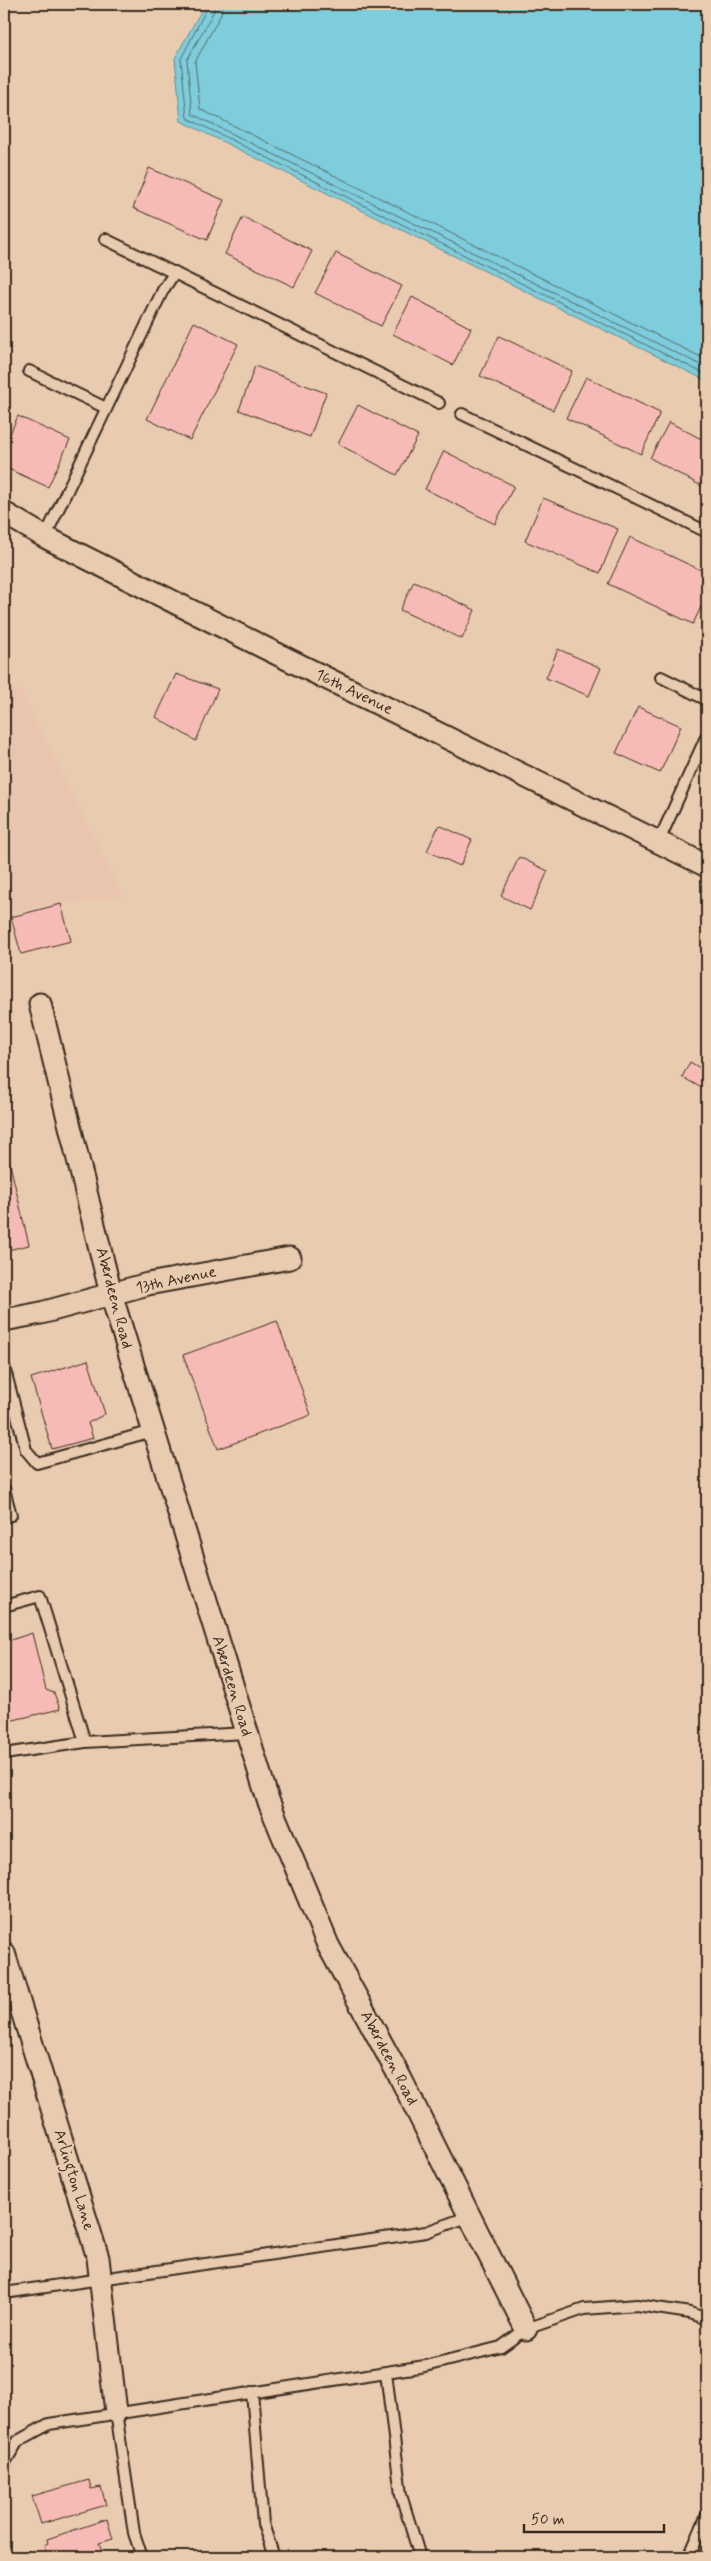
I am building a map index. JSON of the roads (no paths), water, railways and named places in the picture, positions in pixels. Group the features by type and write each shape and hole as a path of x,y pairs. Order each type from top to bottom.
{"street":[{"name":"16th Avenue","path":"4,513 45,537 707,866"},
{"name":"Aberdeen Road","path":"40,1004 111,1294 246,1733 285,1845 328,1945 401,2078 526,2329"},
{"name":"13th Avenue","path":"4,1320 41,1313 148,1284 290,1258"},
{"name":"Arlington Lane","path":"4,1953 98,2258 116,2412"}],"lane":[{"path":"105,239 439,403"},
{"path":"45,537 162,290 175,272"},
{"path":"29,371 106,408"},
{"path":"462,414 707,532"},
{"path":"661,676 707,700"},
{"path":"658,843 707,735"},
{"path":"4,1366 26,1450 37,1464 153,1432"},
{"path":"4,1489 11,1515 4,1518"},
{"path":"4,1606 40,1596 84,1742"},
{"path":"4,1754 84,1742 246,1733"},
{"path":"4,2293 426,2232 470,2216"},
{"path":"4,2464 18,2441 49,2424 116,2412 424,2366 501,2347 526,2329 584,2309 637,2305 690,2313 707,2319"},
{"path":"386,2372 401,2495 420,2557"},
{"path":"252,2392 263,2524 274,2557"},
{"path":"116,2412 134,2533 142,2557"},
{"path":"689,2557 707,2515"}],"water":[{"path":"205,4 707,4 707,381 181,121 175,58"}]}
